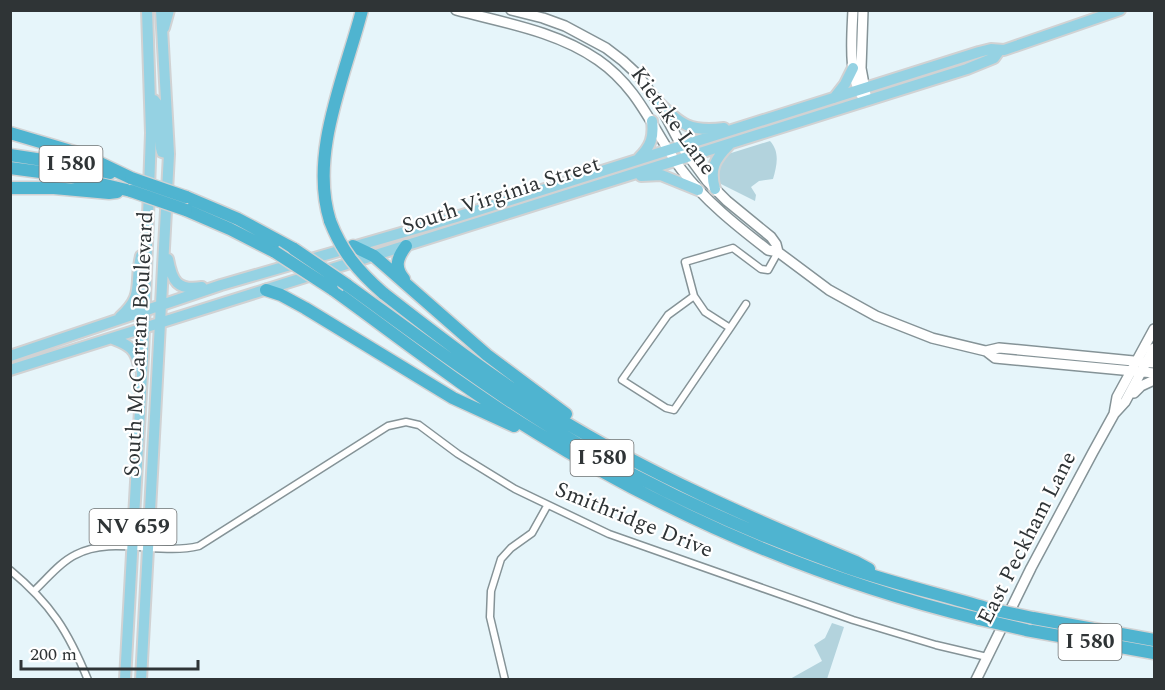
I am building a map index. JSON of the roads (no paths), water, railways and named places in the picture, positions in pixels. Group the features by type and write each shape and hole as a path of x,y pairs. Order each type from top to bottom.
{"highway":[{"path":"362,10 330,123 323,161 323,190 330,221 338,240 355,266 383,293 451,345 553,415 679,484 758,522 856,562 885,579"},
{"path":"10,133 81,154 131,185"},
{"name":"I 580","path":"10,156 69,164 238,219 294,249 512,403 624,470 712,514 768,537 982,614"},
{"name":"I 580","path":"10,168 131,185"},
{"path":"10,188 54,188 109,193 131,185"},
{"name":"I 580","path":"186,203 275,252 332,289 481,397 562,449 639,492 746,542 858,585 1155,653"},
{"path":"353,246 374,256 494,361 534,391 587,428 679,484"},
{"path":"406,246 399,256 397,266 401,276 414,291"},
{"path":"266,290 305,308 453,398 562,449"},
{"name":"I 580","path":"1030,624 1155,640"}],"main road":[{"path":"141,10 147,26"},
{"name":"South McCarran Boulevard","path":"125,680 152,133 147,10"},
{"name":"South McCarran Boulevard","path":"141,680 169,154 161,10"},
{"path":"161,37 169,10"},
{"name":"Kietzke Lane","path":"456,10 547,34 600,61 635,95 672,155 698,190 764,247 772,252 778,252 829,290 876,316 932,338 986,351 1000,359 1155,373"},
{"name":"Kietzke Lane","path":"511,10 553,21 606,48 631,68 658,102 685,151 715,189 771,237 777,244 778,252"},
{"path":"852,10 853,68 866,100"},
{"path":"861,90 863,10"},
{"name":"South Virginia Street","path":"10,370 614,180 751,124 979,52 991,49 999,51 1120,10"},
{"name":"South Virginia Street","path":"685,151 730,143 975,66 994,58 999,51"},
{"path":"833,99 845,84 853,68"},
{"path":"151,95 159,106 162,152 169,154"},
{"path":"658,102 676,120 688,127 709,130 751,124"},
{"path":"637,160 651,143 652,121"},
{"path":"715,189 712,174 714,162 730,143"},
{"name":"South Virginia Street","path":"10,356 241,280 637,160 672,155"},
{"path":"614,180 661,175 698,190"},
{"path":"493,205 496,217"},
{"path":"165,231 172,277 180,286 193,288 241,280"},
{"path":"117,320 137,298 137,271 146,238"},
{"name":"East Peckham Lane","path":"1146,363 1155,329"},
{"path":"113,339 134,350 141,382"},
{"name":"Kietzke Lane","path":"986,351 999,348 1146,363"},
{"name":"East Peckham Lane","path":"976,680 1031,568 1136,372 1146,363 1155,348"},
{"path":"1081,367 1114,376 1118,382 1120,402"},
{"path":"1120,402 1140,386 1155,380"}],"street":[{"path":"730,328 705,312 694,296 685,262 733,248 761,269 768,270 778,252"},
{"path":"694,296 668,315 622,380 666,408 674,410 746,304"},
{"name":"Smithridge Drive","path":"34,591 63,563 76,554 94,548 189,548 206,542 370,438 399,422 406,422 419,425 488,474 547,506 641,547 853,620 936,645 987,657"},
{"path":"505,680 490,617 491,591 501,559 511,548 532,533 547,506"},
{"path":"10,570 34,591 57,617 88,680"}]}
